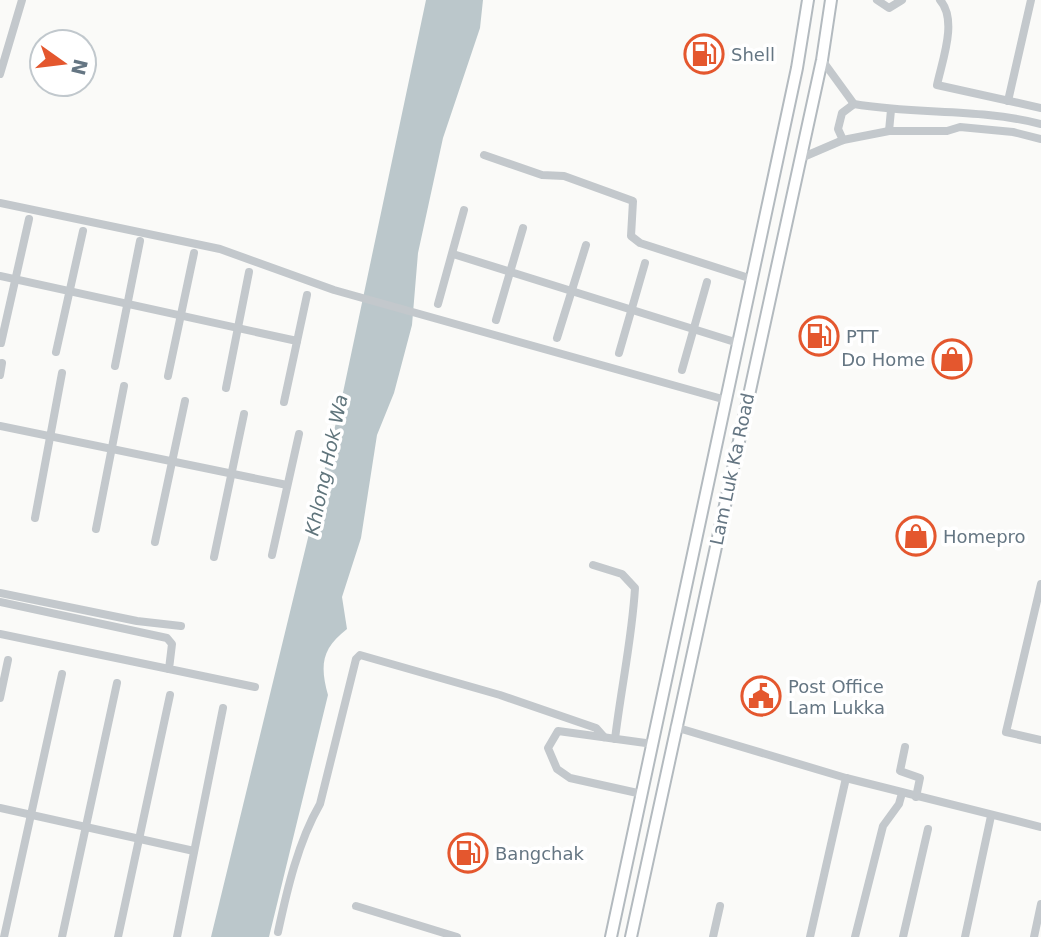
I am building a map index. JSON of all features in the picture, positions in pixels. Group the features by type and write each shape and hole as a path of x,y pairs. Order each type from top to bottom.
{"main road":[{"name":"Lam Luk Ka Road","path":"611,937 752,279 808,0"},
{"name":"Lam Luk Ka Road","path":"631,937 822,60 831,0"}],"street":[{"path":"0,72 22,0"},
{"path":"877,0 889,8 902,0"},
{"path":"940,0 948,12 948,28 937,85 1041,108"},
{"path":"1008,101 1031,0"},
{"path":"822,60 854,104 891,110 943,113 960,110 1041,124"},
{"path":"843,140 838,129 842,113 854,104"},
{"path":"889,131 891,110"},
{"path":"943,113 947,131"},
{"path":"801,158 843,140 889,131 947,131 960,127 1013,132 1041,139"},
{"path":"484,155 542,175 564,176 623,196 633,201 631,236 640,243 752,279"},
{"path":"0,203 220,249 334,290 726,400"},
{"path":"438,304 464,210"},
{"path":"1,343 29,219"},
{"path":"496,320 523,228"},
{"path":"56,352 83,230"},
{"path":"115,366 140,241"},
{"path":"557,338 586,245"},
{"path":"169,376 194,253"},
{"path":"453,254 738,343"},
{"path":"619,353 645,263"},
{"path":"226,388 249,272"},
{"path":"0,276 182,318 297,341"},
{"path":"682,370 707,282"},
{"path":"285,402 307,295"},
{"path":"0,375 2,363"},
{"path":"35,518 62,373"},
{"path":"96,529 124,386"},
{"path":"155,542 185,401"},
{"path":"214,557 244,414"},
{"path":"0,426 287,485"},
{"path":"272,555 299,434"},
{"path":"593,565 622,574 635,588 632,638 620,694 615,739"},
{"path":"1041,584 1006,732 1041,740"},
{"path":"0,593 137,621 181,626"},
{"path":"0,602 167,638 172,645 169,669"},
{"path":"0,634 255,687"},
{"path":"278,932 287,890 310,822 320,804 356,659 360,655 500,695 596,728 604,737"},
{"path":"0,698 8,660"},
{"path":"4,937 62,674"},
{"path":"62,937 117,682"},
{"path":"118,937 170,695"},
{"path":"177,937 223,708"},
{"path":"675,727 846,778 1041,827"},
{"path":"642,794 570,778 557,769 548,748 558,731 653,744"},
{"path":"905,747 900,771 920,778 916,797"},
{"path":"810,937 846,778"},
{"path":"855,937 883,826 899,804 902,793"},
{"path":"0,808 194,851"},
{"path":"965,937 991,816"},
{"path":"903,937 928,830"},
{"path":"1034,937 1041,904"},
{"path":"356,906 437,934 457,937"},
{"path":"713,937 720,906"}],"water":[{"name":"Khlong Hok Wa","path":"426,0 483,0 480,28 443,138 418,253 412,325 394,393 377,435 361,538 342,597 347,629 327,651 324,675 328,695 269,937 211,937 341,402"}],"place":[{"name":"Shell","path":"704,54"},
{"name":"PTT","path":"819,336"},
{"name":"Do Home","path":"952,359"},
{"name":"Homepro","path":"916,536"},
{"name":"Post Office Lam Lukka","path":"761,696"},
{"name":"Bangchak","path":"468,853"}]}
